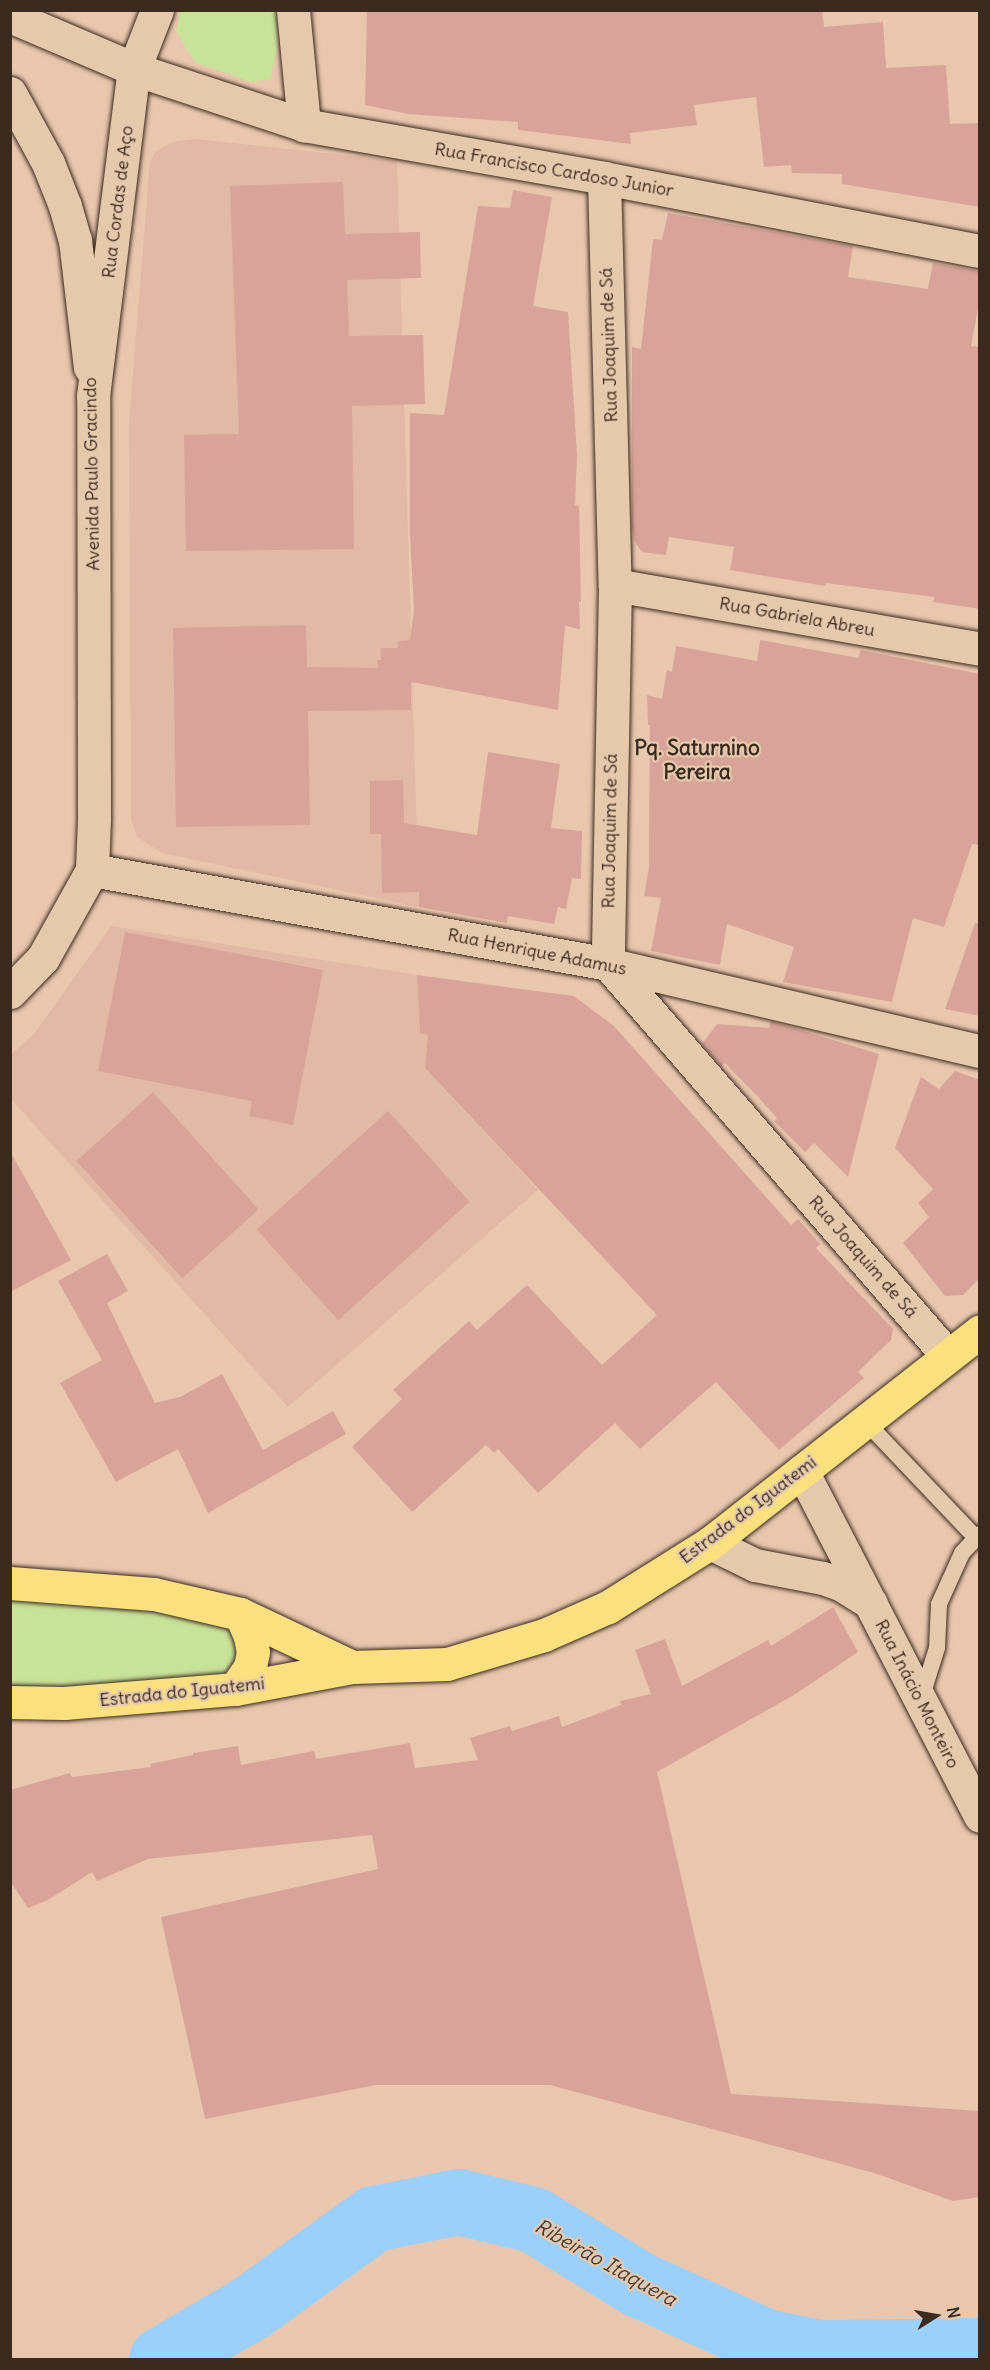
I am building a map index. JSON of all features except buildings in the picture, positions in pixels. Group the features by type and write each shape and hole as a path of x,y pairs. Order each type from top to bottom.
{"main road":[{"name":"Estrada do Iguatemi","path":"10,1702 64,1703 235,1689 352,1667 447,1664 544,1635 608,1606 710,1543 980,1331"},
{"name":"Estrada do Iguatemi","path":"10,1583 154,1594 240,1614 352,1667"},
{"path":"235,1689 250,1667 253,1652 250,1636 240,1614"}],"street":[{"name":"Rua Cordas de Aço","path":"93,396 134,69 157,10"},
{"path":"293,10 304,125"},
{"path":"10,16 134,69"},
{"name":"Rua Francisco Cardoso Junior","path":"134,69 304,125 604,178 980,251"},
{"name":"Avenida Paulo Gracindo","path":"10,93 48,163 75,240 93,396 94,818 92,870"},
{"name":"Rua Joaquim de Sá","path":"604,178 615,585 608,964 948,1356"},
{"name":"Rua Gabriela Abreu","path":"615,585 980,649"},
{"path":"10,992 43,958 92,870"},
{"name":"Rua Henrique Adamus","path":"92,870 608,964 980,1051"},
{"name":"Rua Inácio Monteiro","path":"802,1471 980,1816"},
{"name":"Rua Inácio Monteiro","path":"710,1543 756,1565 823,1578 842,1585 871,1603"}],"lane":[{"path":"865,1421 978,1536 962,1553 939,1604 937,1648 921,1701"}],"shaded area":[{"path":"196,139 397,161 419,907 162,853 137,837 131,820 129,423 150,162 156,151 176,141"},
{"path":"111,926 417,975 420,1032 428,1035 425,1068 538,1190 288,1407 11,1099 10,1055 34,1034"}],"green space":[{"path":"181,11 277,11 277,49 270,79 251,82 195,62 176,31"},
{"path":"10,1583 240,1614 235,1689 11,1702"}],"waterway":[{"name":"Ribeirão Itaquera","path":"162,2360 251,2308 374,2219 459,2202 534,2220 638,2284 768,2343 820,2353 980,2351"}],"district":[{"name":"Pq. Saturnino Pereira","path":"697,760"}]}
